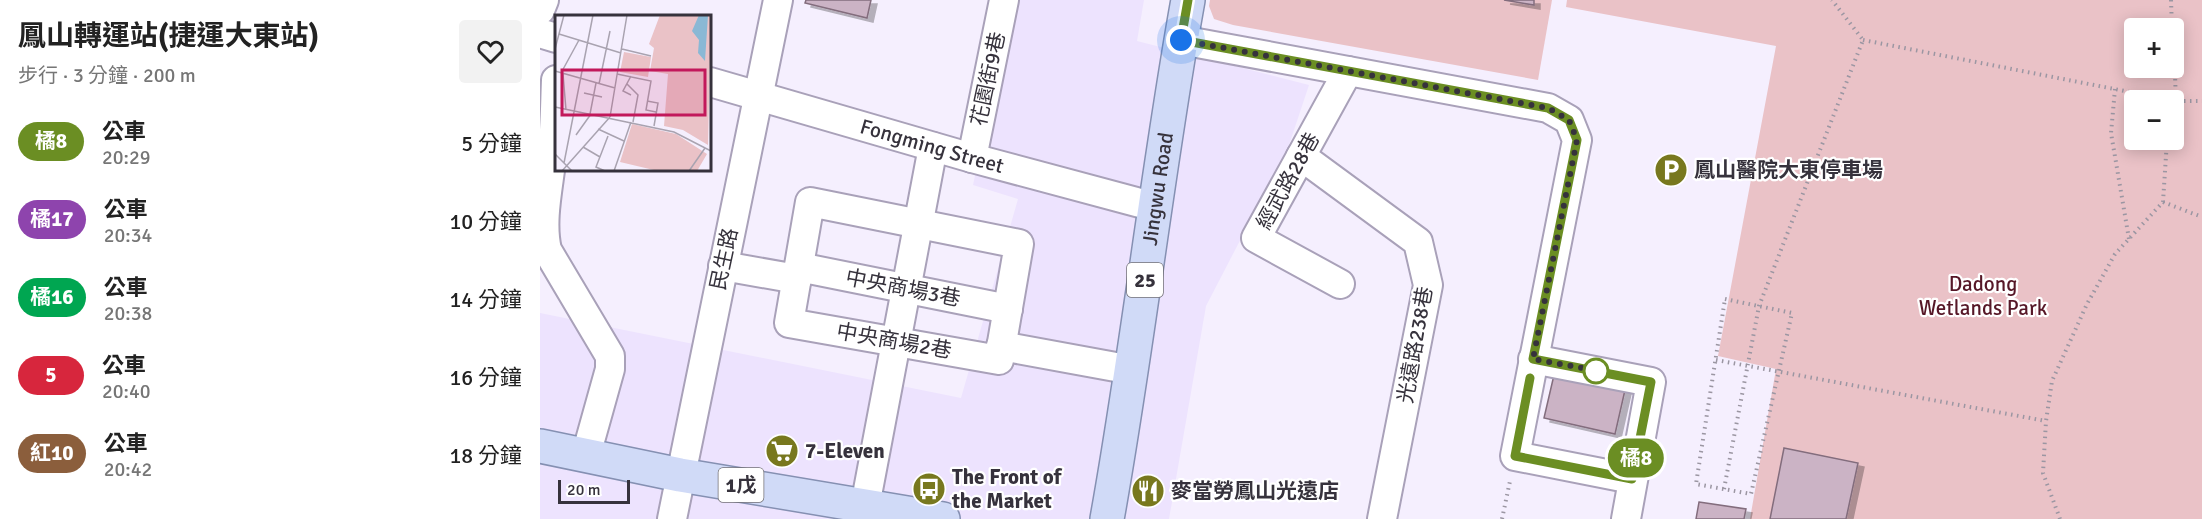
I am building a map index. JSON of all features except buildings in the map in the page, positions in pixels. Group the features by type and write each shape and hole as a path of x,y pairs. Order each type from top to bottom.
{"main road":[{"name":"Jingwu Road","path":"1107,519 1188,0"},
{"name":"1戊","path":"540,446 874,511 944,519"}],"street":[{"path":"540,10 544,0"},
{"name":"民生路","path":"672,519 778,0"},
{"name":"花園街9巷","path":"972,158 1004,0"},
{"path":"540,33 555,38"},
{"path":"1181,40 1548,108 1569,120 1577,140 1515,456 1632,479"},
{"name":"經武路28巷","path":"1340,284 1256,238 1348,71"},
{"name":"Fongming Street","path":"711,82 972,158 1155,207"},
{"path":"555,98 552,153 543,219 544,240 547,250 610,356 610,369 586,455"},
{"path":"874,511 895,341 933,147"},
{"name":"光遠路238巷","path":"1301,156 1418,242 1428,285 1382,519"},
{"path":"798,273 810,202 1019,244 1000,353"},
{"name":"中央商場3巷","path":"723,266 798,273 906,289 1008,309"},
{"name":"中央商場2巷","path":"798,273 789,322 895,341 1132,370"},
{"path":"1533,359 1651,382 1626,519"}],"path":[{"path":"1832,0 1863,40 2124,91"},
{"path":"2171,0 2172,18"},
{"path":"1724,489 1759,306 1863,40"},
{"path":"2115,89 2111,133 2128,239"},
{"path":"2184,101 2202,101"},
{"path":"2060,519 2043,473 2046,421 2052,381 2087,304 2115,254 2163,202 2166,150"},
{"path":"2163,202 2202,217"},
{"path":"1725,299 1792,313 1751,494 1696,484 1716,360 1725,299"},
{"path":"1716,360 2046,421"},
{"path":"1502,519 1515,456"}],"shaded area":[{"path":"1013,0 1144,0 1137,41 1309,85 1288,148 1206,306 1169,519 540,519 540,313 961,398 1018,199 973,185"}],"green space":[{"path":"1210,0 1552,0 1538,80 1233,25 1214,19 1209,6"},
{"name":"Dadong Wetlands Park","path":"1567,0 2202,0 2202,519 1750,519 1776,369 1718,356 1776,46 1566,7"}],"bus line":[{"name":"橘8","path":"1188,0 1181,40 1548,108 1569,120 1577,140 1533,359 1651,382 1632,479 1515,456 1530,378"}],"place":[{"name":"鳳山醫院大東停車場","path":"1671,170"},
{"name":"7-Eleven","path":"782,451"},
{"name":"The Front of the Market","path":"929,489"},
{"name":"麥當勞鳳山光遠店","path":"1148,491"}],"route":[{"path":"1181,40 1548,108 1569,120 1577,140 1533,359 1604,372 1596,371"}]}
